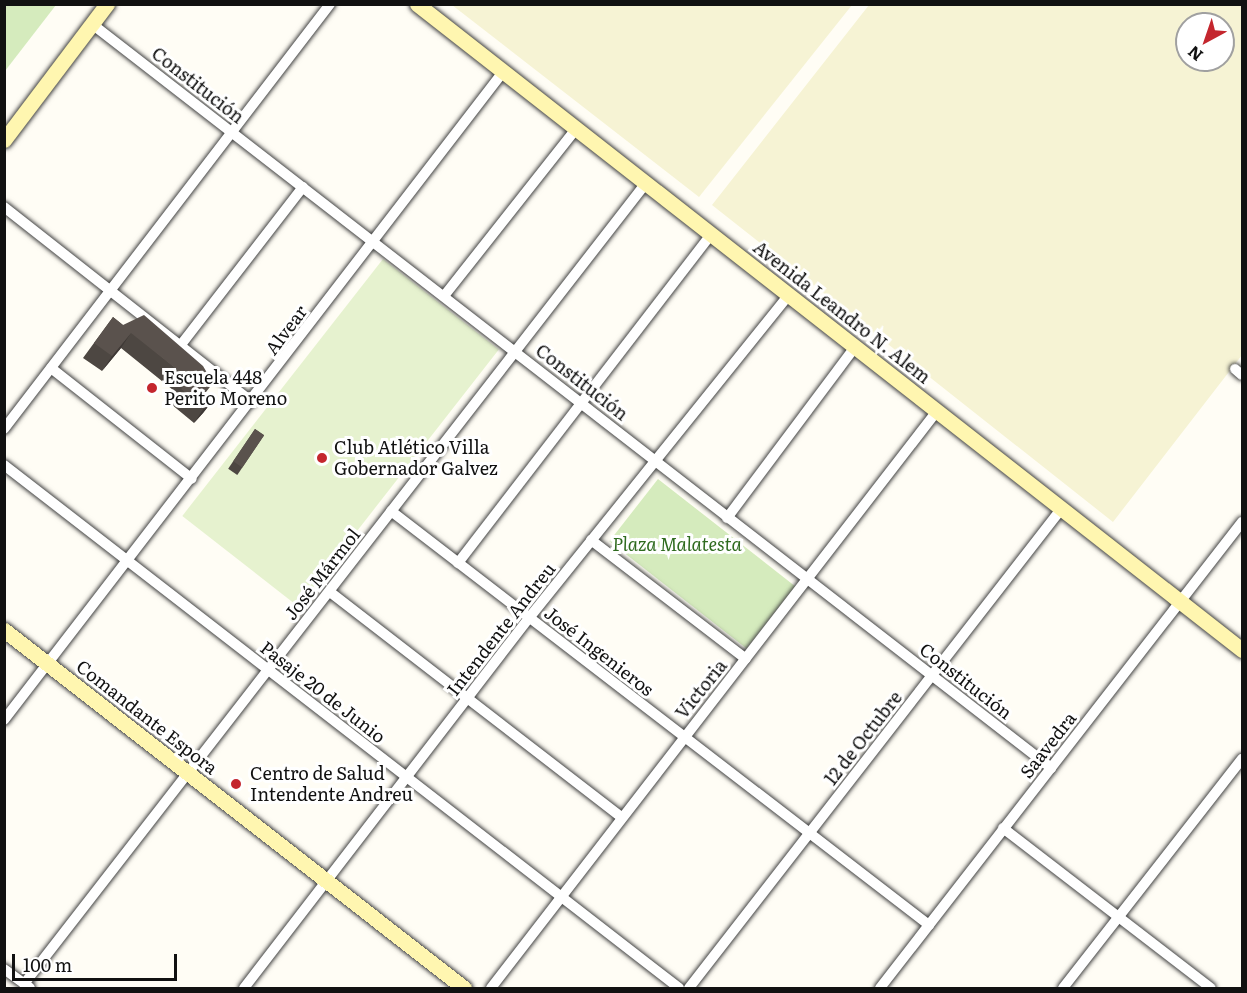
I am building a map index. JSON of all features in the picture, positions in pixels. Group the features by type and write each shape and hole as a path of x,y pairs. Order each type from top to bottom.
{"street":[{"path":"4,140 107,4"},
{"path":"4,429 330,4"},
{"name":"Avenida Leandro N. Alem","path":"417,4 1242,650"},
{"name":"Constitución","path":"92,24 1051,768"},
{"name":"Alvear","path":"4,720 252,402 503,72"},
{"path":"444,296 576,129"},
{"name":"José Mármol","path":"27,986 188,773 646,183"},
{"path":"180,346 303,187"},
{"path":"4,207 252,402"},
{"path":"458,564 711,234"},
{"name":"Intendente Andreu","path":"244,988 529,618 789,295"},
{"path":"727,518 855,347"},
{"path":"51,368 192,479"},
{"name":"Victoria","path":"491,988 620,816 808,581 937,411"},
{"name":"Pasaje 20 de Junio","path":"4,465 679,988"},
{"name":"12 de Octubre","path":"689,988 1062,508"},
{"name":"José Ingenieros","path":"391,511 929,925"},
{"name":"Saavedra","path":"880,988 1242,522"},
{"path":"591,540 746,659"},
{"path":"330,592 620,816"},
{"name":"Comandante Espora","path":"4,630 464,988"},
{"path":"1063,988 1242,759"},
{"path":"1004,828 1211,988"},
{"path":"4,969 27,986"}],"shaded area":[{"path":"452,5 852,5 699,197"},
{"path":"869,5 1242,5 1242,355 1113,522 712,205"}],"green space":[{"path":"4,5 56,5 5,71"},
{"name":"Club Atlético Villa Gobernador Galvez","path":"383,259 499,350 298,606 182,516"},
{"name":"Plaza Malatesta","path":"658,479 795,586 746,648 609,541"}],"building":[{"path":"144,315 203,366 213,383 206,392 214,399 204,408 181,389 190,380 131,333 112,356 94,343 113,317 123,325"},
{"path":"255,429 264,435 242,467 233,461"}],"place":[{"name":"Escuela 448 Perito Moreno","path":"152,388"},
{"name":"Club Atlético Villa Gobernador Galvez","path":"322,458"},
{"name":"Centro de Salud Intendente Andreu","path":"236,784"}]}
